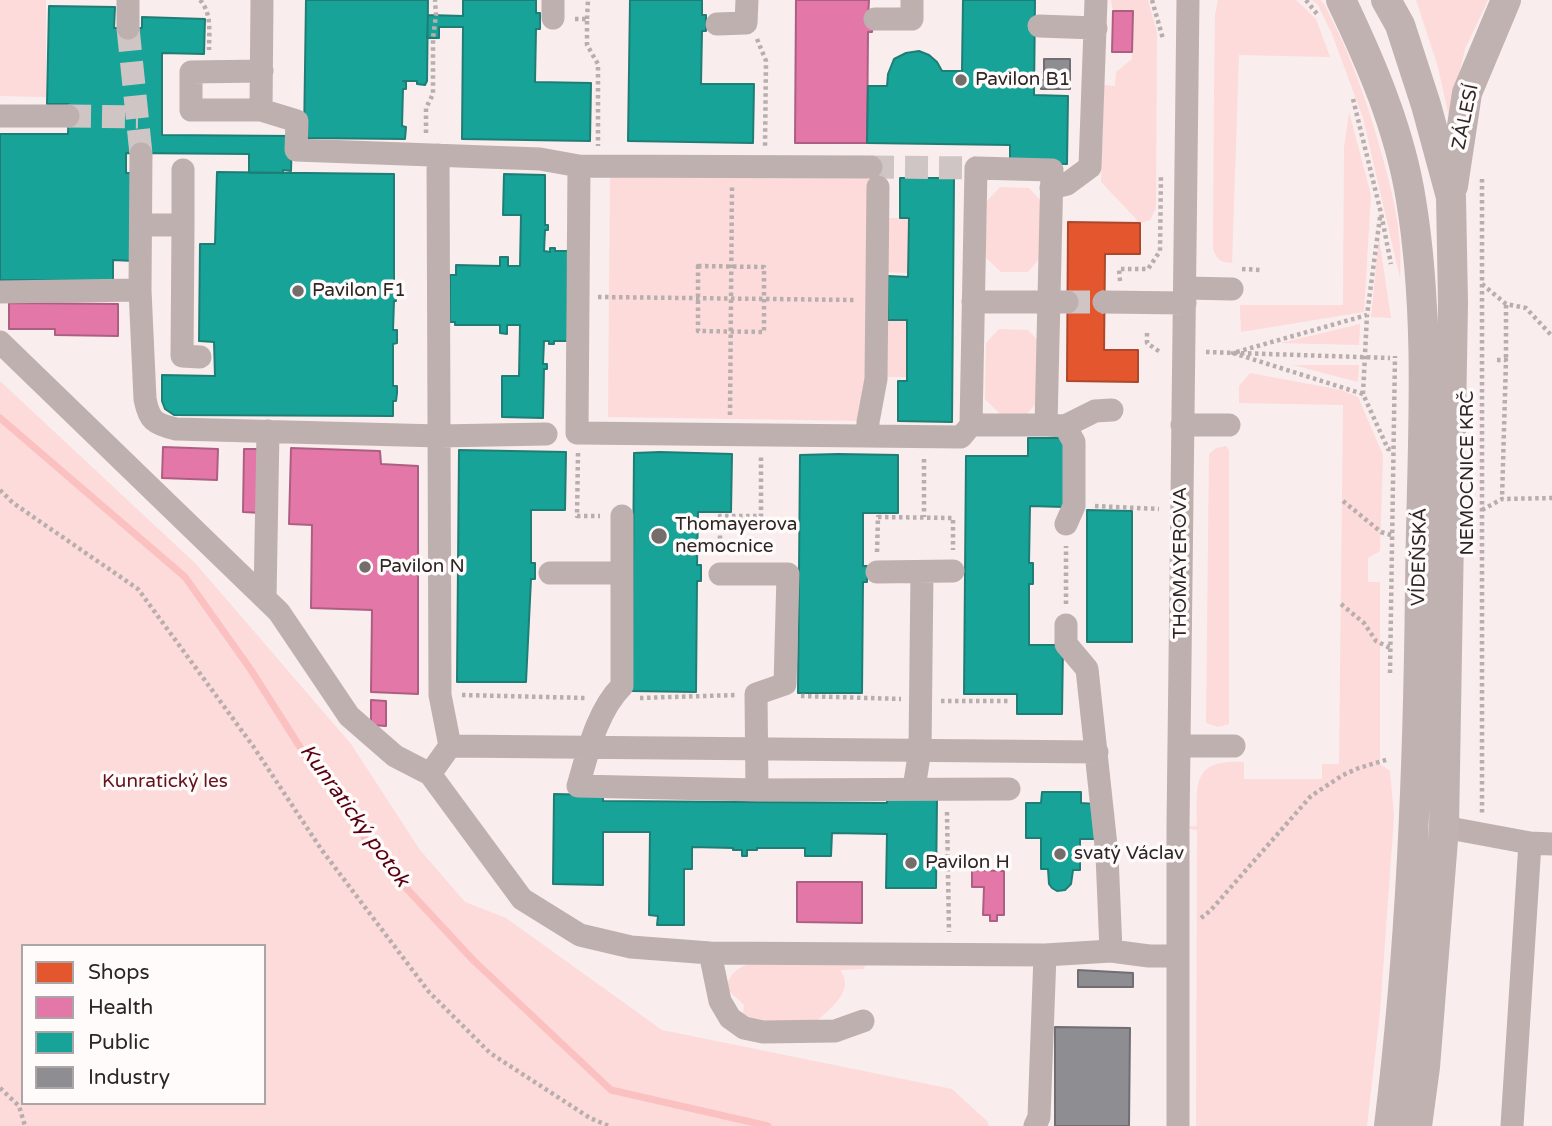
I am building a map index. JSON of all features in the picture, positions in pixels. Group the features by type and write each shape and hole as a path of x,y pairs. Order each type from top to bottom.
{"main road":[{"name":"VÍDEŇSKÁ","path":"1386,0 1400,25 1451,197 1453,303 1444,827 1426,1054 1417,1126"},
{"name":"ZÁLESÍ","path":"1451,197 1467,93 1506,0"},
{"name":"VÍDEŇSKÁ","path":"1330,8 1361,41 1390,117 1410,197 1420,278 1423,400 1415,825 1397,1062 1389,1126"}],"street":[{"path":"128,0 128,28"},
{"path":"261,110 262,0"},
{"path":"717,24 746,23 747,0"},
{"path":"875,19 912,19 912,0"},
{"path":"1051,188 1067,184 1090,167 1096,0"},
{"name":"THOMAYEROVA","path":"1178,1126 1182,425 1188,0"},
{"path":"1039,26 1096,28"},
{"path":"262,71 191,72 191,110 261,110 297,121 296,150 540,159 579,166 736,167 875,177 876,379 868,436"},
{"path":"0,116 68,116"},
{"path":"141,153 140,290 145,399 148,415 160,425 176,429 439,436 546,434"},
{"path":"430,774 450,746 440,695 438,155"},
{"path":"579,166 577,433 961,437 971,425 976,168 1052,170 1058,302 1056,426 1074,442 1070,515"},
{"path":"183,170 182,356 200,356"},
{"path":"141,225 183,225"},
{"path":"1108,294 1185,295 1232,289"},
{"path":"0,292 140,290"},
{"path":"973,302 1058,302"},
{"path":"0,342 279,612 349,716 395,756 430,774 522,898 580,935 631,947 710,953 1045,955 1111,951 1149,956 1178,945"},
{"path":"971,425 1056,426 1095,411 1112,410"},
{"path":"1182,425 1229,425"},
{"path":"265,598 268,431"},
{"path":"622,516 622,686 609,699 578,786 757,790 1009,789"},
{"path":"877,572 953,571"},
{"path":"914,788 920,750 922,572"},
{"path":"550,573 622,573"},
{"path":"720,574 788,574 785,684 756,694 757,790"},
{"path":"1066,625 1066,644 1087,669 1107,855 1111,951"},
{"path":"450,746 1097,752"},
{"path":"1180,746 1234,746"},
{"path":"1444,827 1541,844 1512,1126"},
{"path":"710,953 720,1002 730,1018 744,1028 763,1032 835,1031 863,1021"},
{"path":"1035,1126 1039,1117 1045,955"}],"path":[{"path":"200,0 206,6 209,23 209,72"},
{"path":"435,0 433,93 426,108 426,132 438,155"},
{"path":"588,0 587,45 598,64 598,149"},
{"path":"1152,0 1163,39"},
{"path":"1306,0 1330,8"},
{"path":"553,9 587,19"},
{"path":"754,33 766,61 765,151"},
{"path":"1350,90 1358,113 1381,213 1392,274"},
{"path":"1108,294 1120,286 1119,269 1147,268 1160,251 1161,162"},
{"path":"730,435 730,266 733,175 736,167"},
{"name":"NEMOCNICE KRČ","path":"1481,663 1482,167"},
{"path":"1381,213 1367,315 1363,394 1388,449 1394,449"},
{"path":"698,266 765,267 764,332 698,331 698,298 698,266"},
{"path":"1482,284 1506,304 1526,308 1552,336"},
{"path":"576,296 877,300"},
{"path":"1502,499 1506,304"},
{"path":"1233,353 1367,315"},
{"path":"1147,333 1147,343 1160,352"},
{"path":"1202,352 1390,358"},
{"path":"1390,682 1395,352"},
{"path":"1233,353 1363,394"},
{"path":"1497,360 1506,360"},
{"path":"577,516 578,443"},
{"path":"720,574 720,516 761,516 761,444"},
{"path":"924,456 925,517"},
{"path":"0,490 13,503 138,589 253,746 321,849 429,992 490,1053 590,1118 609,1126"},
{"path":"1482,510 1502,499 1552,498"},
{"path":"1343,501 1381,532 1391,535"},
{"path":"1066,625 1070,515 1160,509"},
{"path":"877,572 878,517 953,518 953,571"},
{"path":"1341,604 1364,623 1376,641 1390,648"},
{"path":"440,695 609,699 756,694"},
{"path":"796,696 921,701 1012,701"},
{"path":"1178,945 1311,796 1351,771 1389,759"},
{"path":"946,789 949,954"},
{"path":"0,1088 19,1106 25,1126"}],"green space":[{"path":"0,0 46,0 46,97 0,96"},
{"path":"1111,0 1148,0 1157,32 1156,208 1150,220 1140,223 1101,182 1104,85 1115,86 1116,72 1132,59 1133,11 1113,11"},
{"path":"1218,0 1296,0 1316,19 1330,57 1239,55 1232,263 1219,260 1213,248 1215,14"},
{"path":"1312,0 1320,0 1324,4 1358,78 1386,170 1396,216 1400,278 1363,118 1332,34 1318,5"},
{"path":"1416,0 1488,0 1465,49 1449,117 1438,67"},
{"path":"1349,112 1371,195 1364,312 1241,332 1240,305 1343,305 1344,148"},
{"path":"610,174 870,177 866,421 608,417"},
{"path":"1000,187 1029,188 1042,202 1040,258 1028,272 1001,272 985,257 987,201"},
{"path":"885,218 909,218 908,273 884,272"},
{"path":"1379,238 1391,318 1371,317"},
{"path":"885,320 907,320 907,377 884,377"},
{"path":"1360,324 1359,345 1281,343"},
{"path":"999,329 1028,330 1041,344 1039,400 1027,414 1000,414 985,399 986,343"},
{"path":"1293,365 1359,365 1358,382"},
{"path":"1250,373 1341,390 1358,397 1383,455 1380,551 1368,558 1368,582 1380,582 1380,764 1390,771 1394,816 1380,1012 1367,1126 1196,1126 1197,830 1178,827 1197,826 1198,787 1206,770 1214,765 1244,762 1244,779 1322,779 1322,764 1339,764 1343,405 1239,403 1239,386"},
{"name":"Kunratický les","path":"0,381 196,564 351,744 420,850 465,902 506,918 662,1030 952,1089 987,1121 989,1126 0,1126"},
{"path":"1226,446 1229,450 1229,724 1218,727 1206,723 1209,454 1216,448"},
{"path":"748,964 865,965 864,969 840,970 845,985 843,993 814,1024 755,1022 743,1015 744,1005 726,988 734,973"}],"building: Shops":[{"path":"1068,222 1140,223 1140,254 1105,254 1104,350 1138,350 1138,382 1067,381"}],"building: Health":[{"path":"796,0 869,0 868,17 873,24 872,32 868,32 867,143 795,143"},
{"path":"1113,11 1133,11 1132,52 1112,52"},
{"path":"9,303 118,304 118,336 55,335 55,329 9,329"},
{"path":"163,447 218,449 217,480 162,478"},
{"name":"Pavilon N","path":"291,448 380,451 381,464 418,466 418,694 371,692 372,610 311,608 312,525 289,524"},
{"path":"244,449 264,449 262,513 243,512"},
{"path":"371,700 386,701 386,726 371,725"},
{"path":"972,870 1004,871 1004,915 997,915 997,921 990,921 990,915 983,915 984,887 972,887"},
{"path":"797,882 862,882 862,923 797,922"}],"building: Public":[{"path":"306,0 428,0 427,81 425,85 417,84 417,81 403,81 406,82 406,89 403,89 402,126 406,127 405,139 304,138"},
{"path":"463,0 536,0 536,13 540,13 540,29 536,29 535,82 591,83 590,141 462,139 463,27 439,27 439,38 427,38 428,15 463,16"},
{"path":"630,0 702,0 706,31 702,31 701,84 754,84 753,143 628,141"},
{"name":"Pavilon B1","path":"963,0 1035,0 1034,95 1068,96 1067,164 1010,163 1010,145 867,143 868,86 887,86 894,59 919,51 929,55 942,71 962,71"},
{"path":"49,6 115,7 114,28 142,28 142,17 205,19 204,54 162,53 162,135 292,136 291,171 249,173 249,154 126,153 126,173 134,173 134,261 113,260 113,281 0,280 0,134 68,134 69,104 47,104"},
{"name":"Pavilon F1","path":"217,172 394,174 396,301 393,330 397,330 397,343 393,344 393,386 397,386 397,393 396,401 393,401 393,416 174,415 165,409 162,401 162,375 215,376 214,342 199,341 200,244 215,244"},
{"path":"504,174 545,175 545,225 548,225 548,230 545,230 544,251 550,252 550,248 555,248 555,251 568,251 567,341 554,341 554,344 549,344 549,341 544,341 543,364 547,364 547,369 544,369 543,418 502,417 502,376 519,376 520,325 507,325 507,334 500,333 500,325 455,325 455,322 450,322 450,275 456,275 456,265 500,266 500,257 508,257 508,266 520,266 521,215 503,215"},
{"path":"900,178 954,178 952,422 898,421 898,381 907,381 907,320 888,320 888,276 908,277 909,218 900,218"},
{"path":"1028,438 1064,438 1064,507 1030,506 1029,563 1033,563 1033,584 1029,584 1029,645 1063,645 1062,714 1017,714 1017,694 964,694 966,456 1028,456"},
{"path":"459,450 566,452 565,510 531,510 531,563 535,563 535,579 531,579 526,682 457,682"},
{"path":"634,453 732,454 731,512 698,512 697,565 701,565 701,581 697,581 696,692 632,691"},
{"path":"800,455 898,455 898,513 863,513 863,566 867,566 867,582 863,582 862,693 798,693"},
{"path":"1087,510 1132,511 1132,642 1087,642"},
{"name":"svatý Václav","path":"1042,792 1081,792 1081,803 1096,804 1096,839 1080,839 1080,870 1073,870 1071,884 1065,890 1057,891 1052,888 1049,884 1048,869 1041,869 1041,838 1026,838 1026,803 1041,803"},
{"name":"Pavilon H","path":"554,794 603,795 603,801 887,803 887,797 937,798 936,888 886,888 887,834 832,833 831,856 805,856 805,848 757,848 747,850 747,856 742,856 742,850 733,848 692,847 692,869 684,869 684,925 657,925 658,916 649,915 650,832 603,832 603,885 553,884"}],"building: Industry":[{"path":"1044,59 1070,59 1070,89 1041,89"},
{"path":"1078,970 1133,973 1133,987 1078,987"},
{"path":"1055,1027 1130,1028 1129,1126 1055,1126"}],"waterway":[{"name":"Kunratický potok","path":"0,418 185,577 251,670 305,755 382,862 473,960 611,1090 768,1126"}],"tunnel":[{"path":"128,28 141,154"},
{"path":"68,116 138,117"},
{"path":"871,167 976,168"},
{"path":"1067,302 1104,302"}],"place":[{"name":"Pavilon B1","path":"961,80"},
{"name":"Pavilon F1","path":"298,291"},
{"name":"Thomayerova nemocnice","path":"659,536"},
{"name":"Pavilon N","path":"365,567"},
{"name":"svatý Václav","path":"1060,854"},
{"name":"Pavilon H","path":"911,863"}]}
